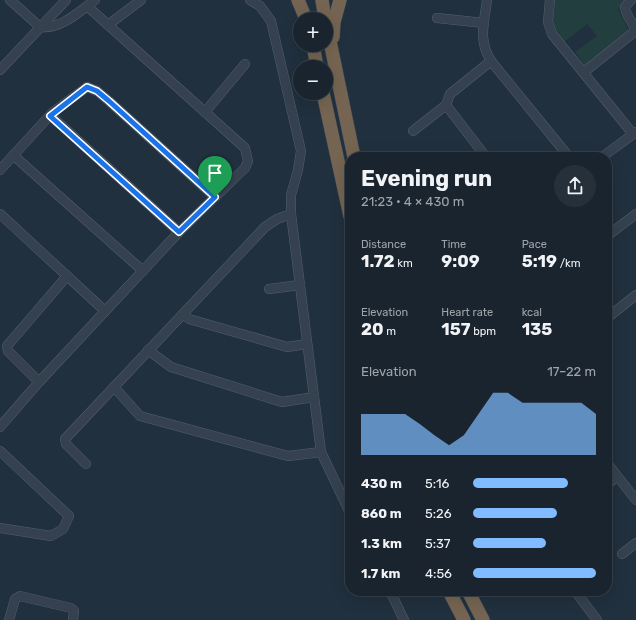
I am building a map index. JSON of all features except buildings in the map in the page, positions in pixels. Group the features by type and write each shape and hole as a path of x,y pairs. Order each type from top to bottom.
{"highway":[{"path":"298,0 303,12"},
{"path":"322,0 324,12"},
{"path":"333,36 334,22 340,0"},
{"path":"332,52 353,152"},
{"path":"325,100 345,193"},
{"path":"452,596 464,620"},
{"path":"471,596 483,620"}],"street":[{"path":"0,427 39,382 179,232 245,168 248,161 248,155 245,148 108,24 91,3 51,27 40,27 10,0"},
{"path":"0,70 66,0"},
{"path":"108,24 140,0"},
{"path":"250,0 260,6 272,21 302,151 291,195 291,214 321,452 345,503"},
{"path":"486,0 482,40 484,49 491,61 565,152"},
{"path":"550,0 548,22 552,34 634,133 609,152"},
{"path":"584,72 636,30 625,11 625,7 631,0"},
{"path":"437,18 484,23"},
{"path":"413,131 446,105 450,94 491,61"},
{"path":"205,112 245,64"},
{"path":"0,170 50,116 87,87 93,89 109,101 215,197"},
{"path":"446,105 482,152"},
{"path":"50,116 179,232"},
{"path":"13,155 143,271"},
{"path":"0,214 105,311"},
{"path":"86,464 66,444 65,439 265,227 277,219 291,214"},
{"path":"612,232 636,214"},
{"path":"39,382 8,350 7,346 67,276"},
{"path":"269,289 300,285"},
{"path":"612,314 636,295"},
{"path":"183,314 189,319 287,348 307,344"},
{"path":"148,350 171,368 282,402 314,397"},
{"path":"114,387 140,416 288,456 321,452"},
{"path":"0,451 69,516 63,529 51,536 0,528"},
{"path":"612,470 636,500"},
{"path":"612,480 617,476"},
{"path":"622,554 636,543"},
{"path":"8,620 14,599 20,596 71,608 74,611 72,620"},
{"path":"392,596 404,620"},
{"path":"579,596 597,620"}],"green space":[{"path":"555,0 625,0 618,10 629,31 585,66 575,52 597,36 587,24 564,42 553,26"}],"route":[{"path":"87,87 93,89 109,101 215,197 179,232 50,116 53,112 87,87"}]}
